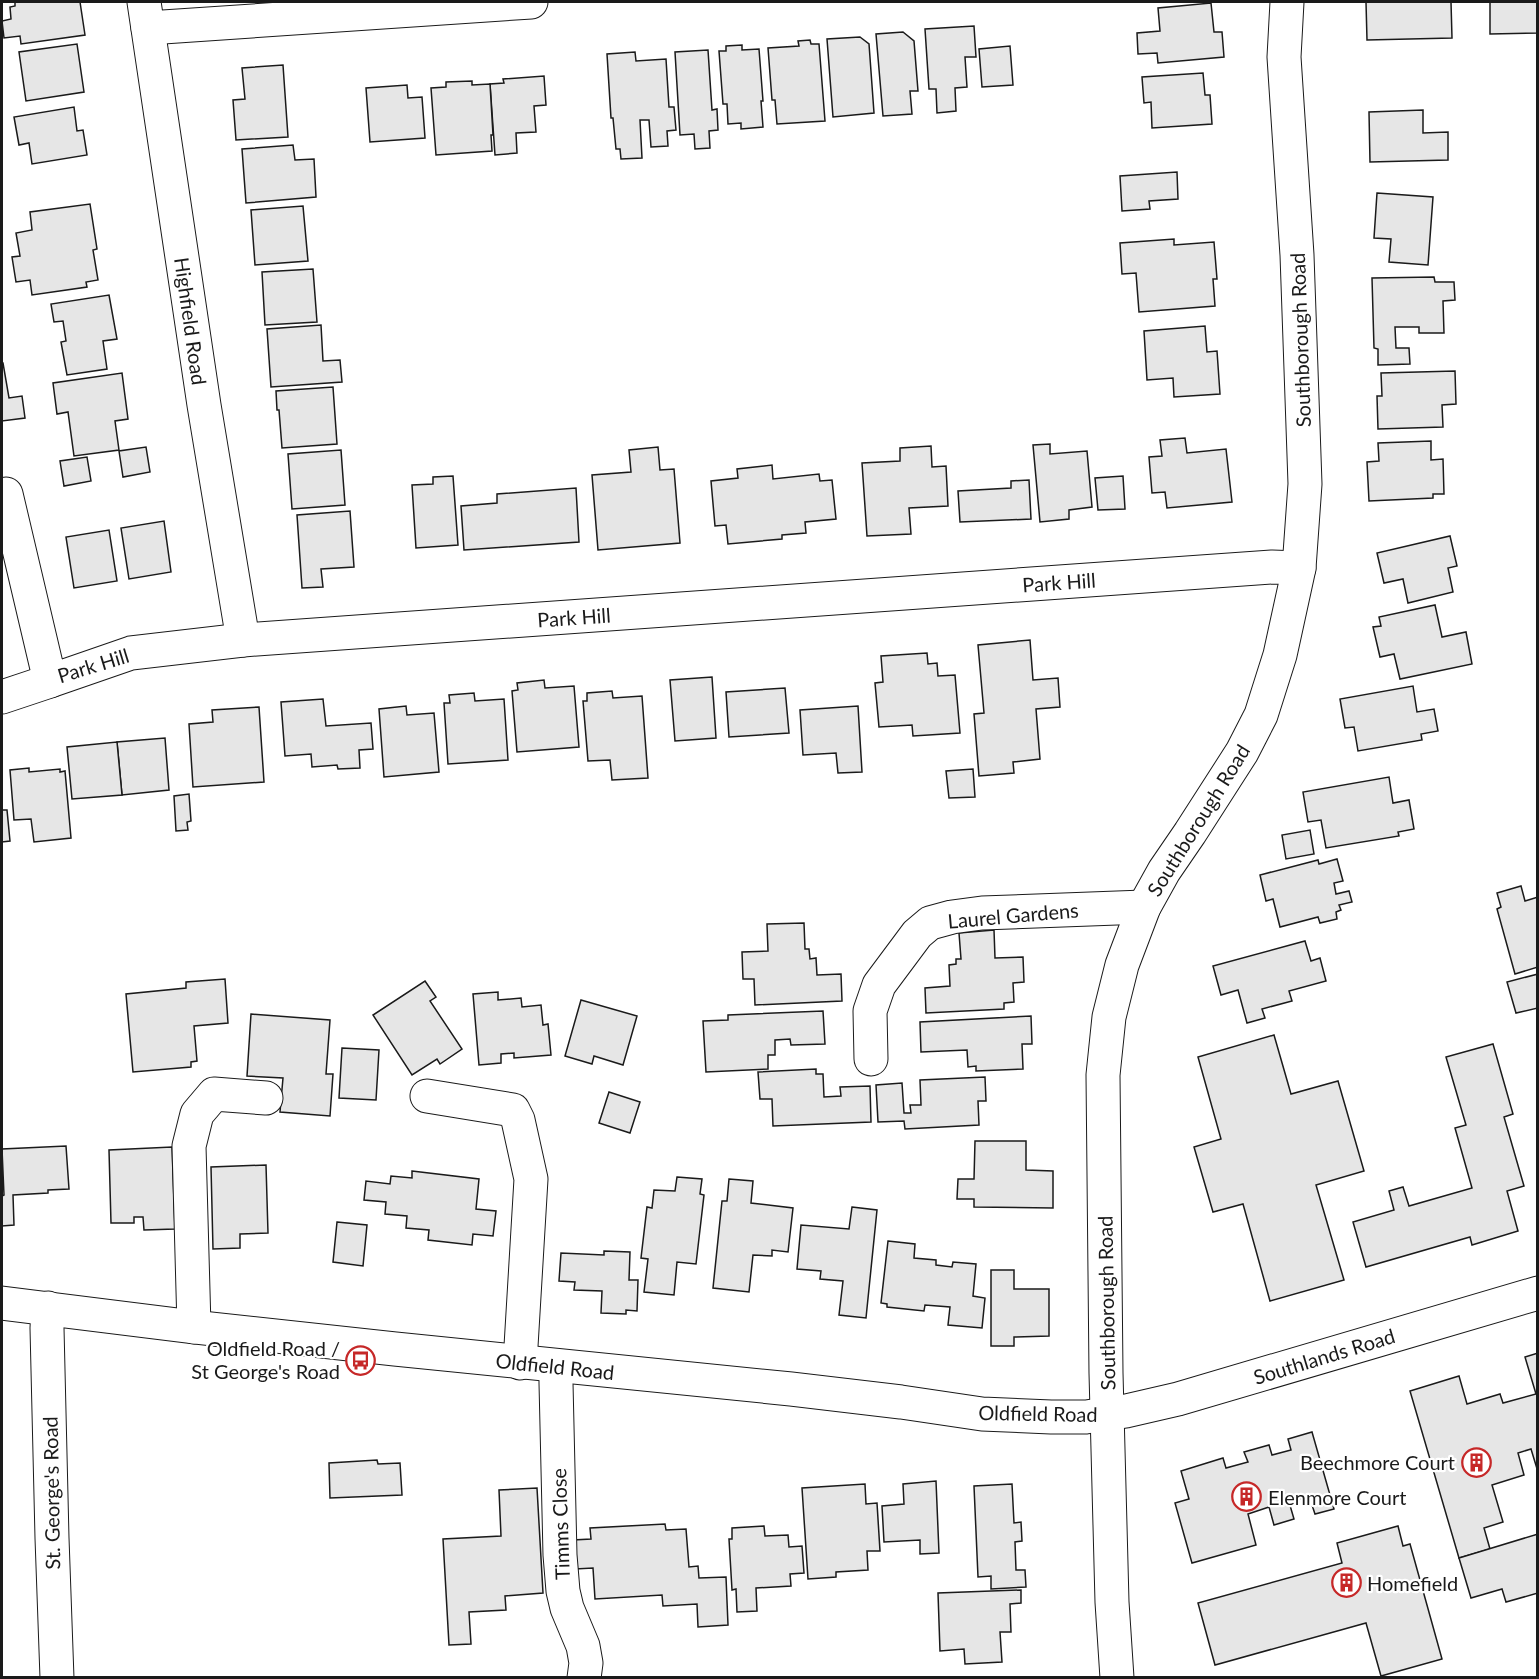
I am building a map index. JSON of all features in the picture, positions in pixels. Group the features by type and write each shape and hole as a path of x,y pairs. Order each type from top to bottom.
{"street":[{"path":"146,15 531,2"},
{"name":"Southborough Road","path":"1117,1677 1112,1602 1103,1076 1109,1017 1122,965 1144,907 1164,871 1242,752 1261,716 1280,655 1299,568 1305,484 1297,255 1284,57 1287,2"},
{"name":"Highfield Road","path":"146,15 204,405 243,640"},
{"name":"Park Hill","path":"2,495 6,494 50,681 131,653 243,640 1260,568 1299,568"},
{"path":"2,697 50,681"},
{"name":"Laurel Gardens","path":"871,1059 870,1011 879,985 918,934 930,923 952,917 982,914 1144,907"},
{"path":"194,1327 189,1146 197,1114 214,1094 266,1098"},
{"path":"427,1096 513,1110 518,1120 531,1179 520,1363"},
{"name":"Southlands Road","path":"1108,1414 1178,1399 1538,1293"},
{"name":"Oldfield Road","path":"2,1303 520,1363 791,1389 982,1414 1086,1417 1108,1414"},
{"name":"St. George's Road","path":"48,1308 57,1677"},
{"name":"Timms Close","path":"556,1366 560,1555 563,1591 567,1608 584,1646 586,1663 584,1677"}],"building":[{"path":"15,2 80,2 85,35 21,44 20,36 4,38 2,21 11,19 10,7 15,6"},
{"path":"1366,2 1451,2 1452,38 1367,40"},
{"path":"1490,2 1538,2 1538,33 1490,34"},
{"path":"1211,3 1214,32 1222,32 1224,57 1158,63 1157,53 1138,54 1137,33 1160,31 1158,8"},
{"path":"974,26 976,57 965,57 967,87 955,88 956,111 937,113 936,89 929,89 925,29"},
{"path":"903,32 914,41 918,91 910,91 912,114 883,116 876,34"},
{"path":"860,37 869,44 874,113 833,117 827,39"},
{"path":"810,40 811,44 819,44 825,121 777,124 775,100 772,100 768,48 799,46 798,41"},
{"path":"77,44 84,92 26,101 19,52"},
{"path":"742,45 742,50 759,49 763,127 741,129 741,123 728,124 727,104 723,104 719,51 726,51 726,46"},
{"path":"1010,46 1013,85 982,87 979,49"},
{"path":"708,50 712,110 717,109 718,130 709,131 710,148 695,149 694,134 680,135 675,52"},
{"path":"635,52 636,61 666,59 669,107 674,107 676,130 667,131 668,146 651,147 649,120 640,120 642,158 621,159 620,149 616,149 613,118 611,118 607,54"},
{"path":"283,65 288,137 236,140 233,100 245,99 242,68"},
{"path":"1203,73 1205,95 1210,95 1212,124 1152,128 1151,102 1144,103 1142,77"},
{"path":"544,76 546,105 534,106 536,132 516,133 517,153 495,155 490,84 504,83 503,79"},
{"path":"472,81 472,85 490,84 492,151 436,155 431,88 446,87 446,82"},
{"path":"407,85 408,98 422,97 425,138 370,142 366,88"},
{"path":"74,107 77,131 83,130 87,155 32,164 29,143 19,145 14,117"},
{"path":"1423,110 1423,133 1448,132 1448,160 1370,162 1369,112"},
{"path":"293,145 295,160 314,159 316,197 246,203 242,149"},
{"path":"1177,172 1178,199 1149,201 1150,209 1122,211 1120,176"},
{"path":"1377,193 1433,197 1428,265 1389,262 1391,239 1374,238"},
{"path":"90,204 97,249 93,250 98,280 86,282 87,287 32,295 30,280 16,282 12,257 20,256 16,233 32,230 30,212"},
{"path":"303,206 308,261 255,265 251,210"},
{"path":"1174,239 1174,245 1214,242 1217,279 1213,279 1215,306 1139,312 1136,273 1122,274 1120,243"},
{"path":"313,269 317,322 265,325 262,272"},
{"path":"1434,277 1435,282 1454,282 1455,300 1443,301 1444,333 1419,333 1419,327 1395,327 1396,348 1409,348 1410,364 1378,365 1378,349 1374,348 1372,278"},
{"path":"109,295 117,339 103,341 107,369 67,375 61,342 66,341 63,321 54,322 51,304"},
{"path":"321,325 323,361 340,360 342,382 271,387 267,329"},
{"path":"1205,326 1207,352 1217,351 1220,394 1174,397 1173,378 1147,380 1144,331"},
{"path":"2,363 9,398 22,396 25,418 2,421"},
{"path":"1455,371 1456,404 1442,405 1443,427 1378,429 1377,396 1382,396 1381,373"},
{"path":"122,373 128,419 115,421 119,450 74,456 68,412 57,414 53,383"},
{"path":"333,387 337,444 282,448 276,391"},
{"path":"1185,438 1187,453 1226,449 1232,502 1167,508 1165,492 1152,493 1149,457 1162,456 1160,440"},
{"path":"1431,441 1431,460 1443,459 1444,494 1433,494 1433,498 1369,501 1367,462 1379,461 1378,443"},
{"path":"1050,444 1050,454 1087,451 1092,507 1069,510 1069,519 1040,522 1033,445"},
{"path":"931,446 932,467 946,466 948,506 909,508 911,534 867,536 862,463 900,461 900,448"},
{"path":"146,447 150,472 123,477 119,451"},
{"path":"658,447 660,470 674,469 680,543 598,550 592,475 631,472 629,450"},
{"path":"341,450 345,505 292,509 288,454"},
{"path":"87,457 91,481 64,486 60,461"},
{"path":"772,465 773,479 819,474 820,481 832,480 836,519 805,522 806,533 782,535 782,539 728,544 726,525 715,526 711,481 738,478 737,469"},
{"path":"453,476 458,545 416,548 412,485 433,484 433,477"},
{"path":"1123,476 1125,509 1098,510 1095,478"},
{"path":"1029,480 1031,519 960,522 958,491 1011,488 1011,481"},
{"path":"576,488 579,542 464,550 461,506 497,503 497,494"},
{"path":"350,511 354,567 321,569 323,587 302,588 297,515"},
{"path":"164,521 171,572 129,579 121,528"},
{"path":"109,530 117,581 74,588 66,537"},
{"path":"1450,536 1457,566 1448,568 1453,592 1408,603 1403,579 1384,583 1377,553"},
{"path":"1435,605 1442,637 1466,632 1472,664 1400,679 1394,654 1380,657 1373,627 1381,626 1379,617"},
{"path":"1030,640 1033,680 1058,678 1060,707 1036,709 1040,759 1013,762 1014,773 979,776 974,714 984,713 978,645"},
{"path":"927,653 928,664 937,663 938,676 955,675 960,733 913,736 912,725 879,727 875,683 883,682 881,656"},
{"path":"712,677 716,738 675,741 670,680"},
{"path":"544,680 545,688 574,686 579,747 517,752 512,691 518,690 517,683"},
{"path":"1413,686 1417,712 1434,709 1438,731 1421,734 1422,740 1358,751 1354,727 1345,728 1340,699"},
{"path":"785,688 789,733 729,737 726,692"},
{"path":"612,691 613,698 642,696 648,778 612,780 610,760 588,761 583,701 587,701 587,693"},
{"path":"474,693 475,701 504,699 508,760 448,764 444,703 450,703 449,695"},
{"path":"323,699 326,726 371,723 373,749 359,750 360,768 338,769 337,765 312,767 311,754 285,756 281,702"},
{"path":"406,706 407,715 434,713 439,772 384,777 379,709"},
{"path":"858,706 862,772 838,773 836,753 803,755 800,710"},
{"path":"259,707 264,782 193,787 189,724 213,722 212,710"},
{"path":"165,738 169,790 122,795 117,742"},
{"path":"117,742 122,795 72,799 67,747"},
{"path":"29,768 29,772 60,769 60,772 65,771 71,838 34,842 31,819 14,820 10,770"},
{"path":"973,769 975,797 949,798 946,771"},
{"path":"1389,777 1393,803 1409,800 1414,829 1398,832 1399,836 1326,848 1321,820 1308,822 1303,792"},
{"path":"189,794 191,821 187,822 188,830 176,831 174,796"},
{"path":"2,810 7,810 10,841 2,842"},
{"path":"1310,830 1314,854 1286,859 1282,835"},
{"path":"1337,859 1343,881 1334,883 1336,894 1349,891 1352,902 1339,905 1341,910 1336,912 1337,919 1320,923 1318,917 1280,927 1273,899 1266,901 1260,875 1318,860 1319,864"},
{"path":"1521,886 1525,901 1538,897 1538,967 1515,974 1497,909 1501,907 1497,893"},
{"path":"804,923 805,949 809,949 810,959 816,958 817,975 841,974 842,1001 755,1005 754,979 743,979 742,952 768,951 767,924"},
{"path":"994,930 995,958 1023,957 1024,982 1013,983 1014,1002 1004,1003 1004,1009 926,1013 925,988 950,986 949,965 956,964 956,959 961,959 959,933"},
{"path":"1305,941 1311,961 1320,958 1326,981 1289,991 1292,1001 1262,1009 1265,1018 1247,1023 1238,990 1221,995 1213,966"},
{"path":"1538,974 1538,1008 1516,1013 1507,982"},
{"path":"225,979 228,1023 194,1026 197,1061 191,1062 191,1067 133,1072 126,994 186,988 186,982"},
{"path":"425,981 436,997 430,1001 462,1049 440,1064 437,1059 412,1075 373,1015"},
{"path":"498,992 498,1000 521,998 522,1007 541,1005 543,1025 548,1024 551,1055 514,1058 514,1053 501,1054 501,1063 479,1065 473,994"},
{"path":"581,1000 637,1016 623,1065 594,1056 592,1064 565,1056"},
{"path":"823,1011 825,1044 791,1045 790,1039 775,1040 775,1055 768,1055 768,1069 706,1072 703,1021 728,1020 728,1015"},
{"path":"251,1014 330,1020 326,1074 333,1074 330,1116 280,1112 283,1078 247,1076"},
{"path":"1031,1016 1032,1044 1022,1044 1023,1069 976,1071 976,1066 968,1067 967,1050 921,1052 920,1022"},
{"path":"1274,1035 1291,1094 1338,1081 1364,1171 1316,1185 1344,1280 1270,1301 1243,1204 1213,1212 1194,1147 1221,1139 1198,1057"},
{"path":"1493,1044 1513,1114 1504,1117 1524,1186 1507,1191 1518,1231 1472,1245 1470,1237 1366,1267 1353,1222 1394,1210 1389,1191 1403,1187 1409,1206 1472,1188 1455,1128 1466,1125 1446,1057"},
{"path":"342,1048 379,1050 376,1100 339,1098"},
{"path":"816,1069 816,1074 823,1074 824,1097 841,1096 840,1087 870,1086 871,1122 773,1126 772,1099 760,1099 758,1072"},
{"path":"985,1077 986,1101 978,1101 979,1125 905,1129 904,1121 878,1122 876,1085 902,1083 904,1113 911,1113 910,1105 921,1105 920,1080"},
{"path":"609,1092 640,1102 630,1133 599,1123"},
{"path":"975,1141 1026,1141 1026,1170 1053,1171 1053,1208 974,1207 974,1199 957,1199 958,1179 974,1179"},
{"path":"66,1146 69,1189 13,1195 14,1225 2,1226 2,1196 4,1195 2,1149"},
{"path":"172,1147 175,1229 144,1230 143,1217 134,1217 134,1223 111,1223 109,1150"},
{"path":"266,1165 268,1233 240,1234 240,1248 213,1249 211,1167"},
{"path":"412,1171 479,1179 476,1209 496,1211 493,1236 473,1234 472,1245 428,1240 429,1230 406,1228 407,1216 385,1214 386,1202 364,1200 366,1181 390,1184 391,1176 412,1178"},
{"path":"677,1177 702,1179 700,1194 704,1195 696,1264 677,1262 674,1295 644,1292 648,1259 641,1258 647,1207 652,1208 654,1190 675,1191"},
{"path":"729,1179 753,1181 751,1203 793,1208 788,1252 772,1250 772,1256 753,1255 749,1292 713,1288 722,1201 727,1201"},
{"path":"852,1207 877,1210 866,1318 839,1315 843,1281 820,1279 821,1271 797,1269 801,1225 849,1229"},
{"path":"337,1222 367,1225 363,1266 333,1262"},
{"path":"888,1241 915,1244 914,1258 936,1260 936,1265 952,1267 953,1262 976,1264 973,1296 985,1298 982,1328 948,1325 950,1307 925,1305 924,1311 887,1307 887,1304 881,1303"},
{"path":"604,1251 630,1252 629,1280 638,1280 637,1311 626,1310 626,1314 601,1313 602,1291 574,1290 575,1282 559,1281 561,1253 604,1255"},
{"path":"991,1270 1014,1270 1014,1289 1049,1289 1049,1336 1014,1337 1014,1346 991,1346"},
{"name":"Beechmore Court","path":"1538,1353 1538,1472 1531,1449 1518,1453 1524,1475 1492,1485 1503,1522 1484,1528 1490,1549 1459,1558 1410,1391 1459,1376 1467,1404 1500,1394 1503,1403 1536,1394 1525,1357"},
{"name":"Elenmore Court","path":"1312,1432 1334,1509 1315,1514 1309,1496 1289,1502 1294,1519 1274,1525 1269,1507 1248,1514 1256,1545 1192,1563 1175,1503 1189,1499 1181,1471 1223,1458 1226,1468 1248,1462 1244,1452 1269,1445 1272,1455 1291,1450 1288,1439"},
{"path":"377,1460 378,1464 400,1463 402,1495 330,1498 329,1463"},
{"path":"936,1481 939,1553 920,1554 920,1540 884,1542 882,1506 904,1504 903,1484"},
{"path":"865,1484 866,1504 877,1503 880,1551 867,1551 868,1570 836,1572 836,1577 808,1579 802,1488"},
{"path":"1012,1484 1014,1523 1021,1522 1022,1541 1015,1542 1016,1570 1025,1570 1026,1587 991,1589 991,1576 978,1577 974,1486"},
{"path":"537,1488 543,1593 505,1596 506,1610 469,1612 471,1644 449,1645 443,1539 501,1536 499,1490"},
{"path":"665,1524 666,1530 686,1529 689,1567 698,1566 699,1578 726,1577 728,1625 698,1627 697,1604 663,1606 662,1595 595,1599 593,1568 575,1569 573,1540 591,1539 590,1528"},
{"path":"764,1526 765,1536 788,1535 789,1547 802,1546 804,1573 790,1574 791,1586 756,1588 757,1611 737,1612 736,1589 732,1590 729,1539 732,1539 732,1528"},
{"name":"Homefield","path":"1398,1526 1403,1546 1410,1544 1442,1659 1381,1676 1366,1623 1215,1665 1198,1603 1342,1563 1337,1543"},
{"path":"1538,1534 1538,1593 1506,1602 1502,1589 1471,1598 1459,1558"},
{"path":"1021,1590 1021,1603 1010,1604 1011,1632 1000,1632 1002,1662 965,1664 964,1649 940,1651 938,1593"}],"place":[{"name":"Oldfield Road / St George's Road","path":"361,1360"},
{"name":"Beechmore Court","path":"1476,1462"},
{"name":"Elenmore Court","path":"1247,1497"},
{"name":"Homefield","path":"1346,1583"}]}
